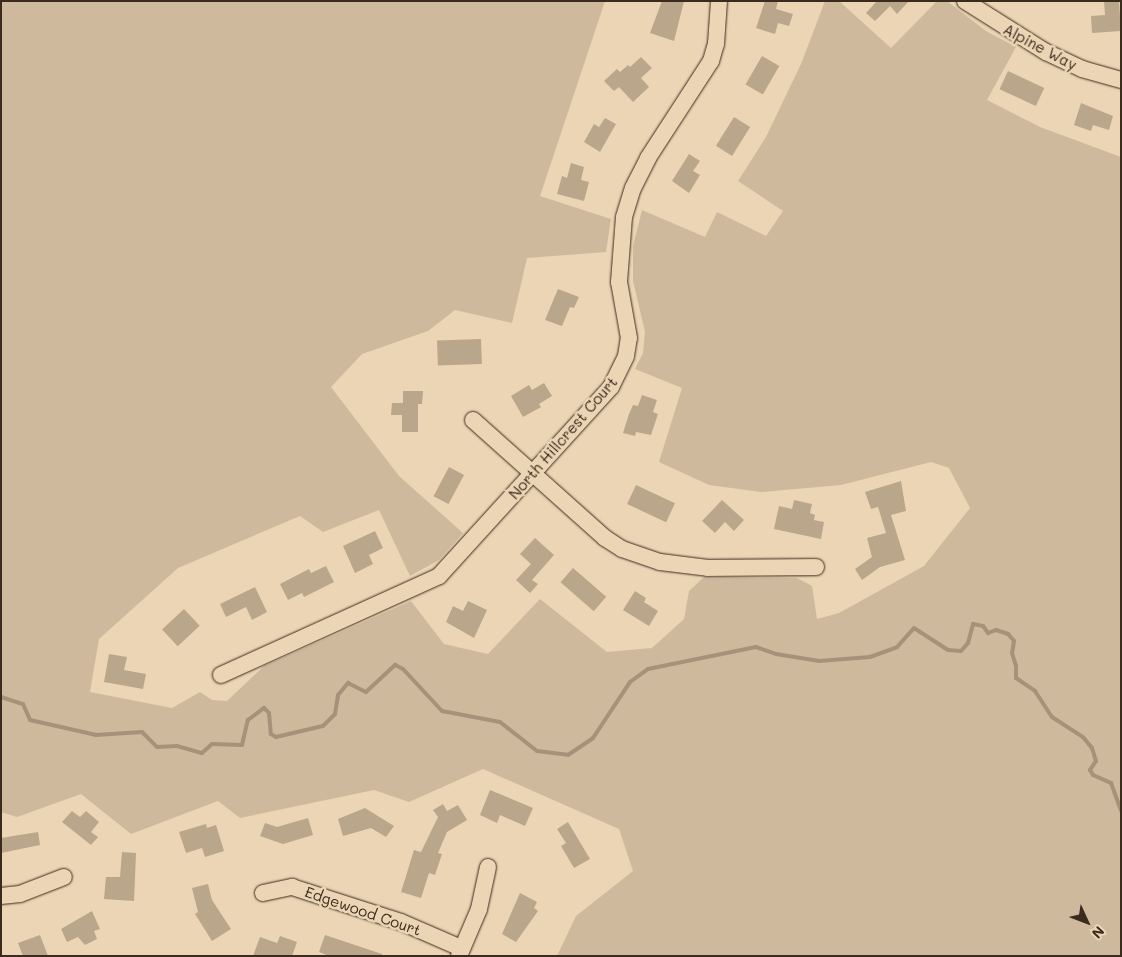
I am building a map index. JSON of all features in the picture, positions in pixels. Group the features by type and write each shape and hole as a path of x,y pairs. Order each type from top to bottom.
{"street":[{"name":"North Hillcrest Court","path":"221,675 439,576 611,387 626,356 629,338 619,282 624,217 632,188 648,158 712,61 716,44 719,1"},
{"name":"Alpine Way","path":"966,1 1010,32 1046,52 1082,69 1121,80"},
{"path":"473,420 533,474 622,549 679,564 708,568 816,567"},
{"name":"Edgewood Court","path":"263,893 292,887 401,922 460,952 478,910 488,867"},
{"path":"1,896 20,894 64,877"}],"shaded area":[{"path":"1,1 605,1 540,196 611,219 606,252 527,258 512,323 455,310 428,331 362,354 331,387 399,476 463,533 439,560 410,576 379,510 323,532 300,516 178,568 99,639 90,692 172,708 200,692 212,700 227,701 264,666 411,601 444,644 488,654 540,599 607,652 652,648 684,619 689,591 704,577 797,578 812,586 817,619 839,613 924,566 970,508 949,468 931,462 841,485 761,492 709,485 659,462 682,388 635,369 643,353 645,332 633,281 633,246 642,210 705,237 717,212 766,236 783,211 738,181 766,137 801,64 825,1 839,1 891,48 937,1 947,1 986,31 1016,47 987,100 1040,127 1121,157 1121,956 557,956 576,916 633,871 619,829 483,769 409,802 374,790 240,818 218,801 131,834 81,794 17,817 1,812"}],"building":[{"path":"662,1 684,1 674,41 650,33"},
{"path":"765,1 778,1 776,9 793,14 789,26 778,23 775,34 756,28"},
{"path":"877,1 909,1 897,14 890,6 875,21 866,13"},
{"path":"1104,1 1119,1 1121,31 1092,33 1091,16 1105,15"},
{"path":"762,56 779,66 763,95 746,85"},
{"path":"641,57 652,68 641,78 649,87 633,102 619,87 614,91 604,81 617,69 620,72 628,65 630,67"},
{"path":"1008,71 1044,88 1036,106 1000,89"},
{"path":"1081,103 1113,116 1109,130 1093,125 1091,131 1074,125"},
{"path":"734,117 750,127 732,156 716,146"},
{"path":"605,118 616,124 600,152 584,142 594,124 599,127"},
{"path":"689,154 700,161 693,171 700,175 689,193 672,181"},
{"path":"571,163 584,167 581,180 589,182 584,201 557,194 562,176 567,178"},
{"path":"558,289 579,297 574,308 570,307 562,326 545,320"},
{"path":"481,339 482,364 438,366 437,341"},
{"path":"544,383 552,396 539,404 541,407 523,417 511,396 529,385 532,390"},
{"path":"403,391 423,391 422,404 418,404 418,432 402,432 402,415 391,415 392,403 403,403"},
{"path":"642,395 657,400 653,412 658,414 651,435 636,432 635,436 623,433 633,405 638,406"},
{"path":"449,467 464,475 449,504 434,496"},
{"path":"901,481 906,511 891,515 905,560 880,567 862,580 855,569 872,557 867,538 886,533 878,507 871,509 865,492"},
{"path":"636,485 675,503 666,522 627,504"},
{"path":"722,500 744,520 734,531 725,522 715,533 702,521"},
{"path":"794,500 812,504 810,513 815,515 814,520 824,522 821,539 774,529 779,506 792,509"},
{"path":"375,531 383,548 369,555 373,564 355,573 343,546"},
{"path":"535,538 554,555 532,580 538,584 530,593 516,580 531,564 520,554"},
{"path":"326,566 334,582 304,597 302,593 288,600 280,584 309,569 311,573"},
{"path":"573,568 606,597 594,611 561,582"},
{"path":"255,587 267,612 252,620 246,607 226,617 220,604"},
{"path":"635,591 646,598 644,602 658,611 649,626 623,610"},
{"path":"468,601 487,610 474,638 446,622 453,606 463,611"},
{"path":"184,609 200,626 178,646 162,629"},
{"path":"109,654 127,657 124,670 146,674 143,689 104,682"},
{"path":"490,790 533,808 525,826 500,815 497,823 480,815"},
{"path":"443,804 447,811 458,805 467,820 447,832 438,853 442,854 435,875 429,873 421,898 401,892 414,850 421,852 438,817 433,810"},
{"path":"365,808 394,826 386,837 371,828 343,836 338,819"},
{"path":"72,811 80,817 86,811 99,822 91,832 98,837 91,845 62,822"},
{"path":"308,818 313,835 283,844 260,836 265,823 277,827"},
{"path":"568,822 590,859 574,868 561,846 566,843 557,829"},
{"path":"206,824 207,828 216,825 224,851 205,857 202,848 186,853 179,832"},
{"path":"38,832 40,845 1,853 1,838"},
{"path":"122,852 136,853 134,901 104,899 106,877 120,877"},
{"path":"208,884 212,900 231,929 212,941 195,914 198,912 192,888"},
{"path":"520,893 537,902 534,908 538,911 516,942 502,934"},
{"path":"92,911 100,929 94,931 97,939 85,945 78,937 67,942 61,929"},
{"path":"40,935 48,956 23,956 18,943"},
{"path":"325,935 382,954 382,956 329,956 319,952"},
{"path":"280,936 297,942 292,956 253,956 260,937 277,943"}],"waterway":[{"path":"1,697 23,704 30,720 96,735 142,732 157,747 177,746 202,753 212,744 242,745 248,720 264,708 269,713 271,734 276,737 323,726 335,714 338,695 348,683 366,692 395,665 403,669 442,711 500,722 537,751 568,755 593,738 630,682 648,669 756,647 776,654 819,661 870,657 897,647 914,628 948,650 961,651 968,643 973,624 983,626 988,633 996,630 1008,634 1014,641 1012,653 1016,666 1016,678 1035,691 1052,717 1083,737 1092,748 1096,761 1090,770 1093,775 1111,783 1121,810"}]}
